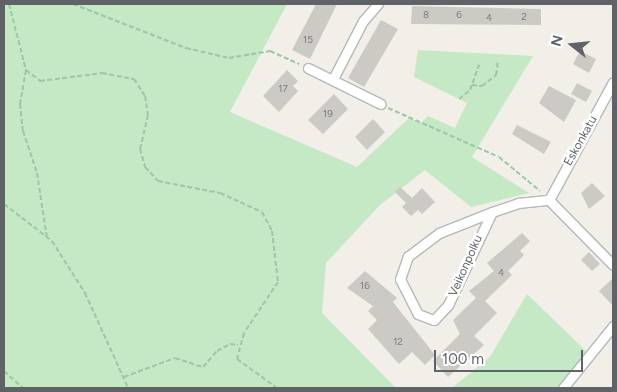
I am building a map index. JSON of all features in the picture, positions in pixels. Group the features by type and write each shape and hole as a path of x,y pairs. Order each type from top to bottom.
{"street":[{"path":"334,79 363,21 378,4"},
{"path":"308,68 334,79 381,104"},
{"name":"Eskonkatu","path":"549,200 613,82"},
{"path":"549,200 613,265"},
{"name":"Veikonpolku","path":"492,212 448,305 434,320 418,314 400,279 408,256 439,233 492,212 518,203 549,200"},
{"path":"563,388 613,326"}],"path":[{"path":"9,4 26,70 20,104 23,131 37,173 47,238"},
{"path":"73,4 178,46 229,58 270,51 308,68"},
{"path":"472,86 482,86 496,75 498,60"},
{"path":"460,99 472,86 479,65"},
{"path":"26,70 40,81 66,81 102,73 134,80 145,96 148,116 140,149 145,167 158,181 220,193 262,212 272,232 278,282 239,345 237,359 245,368 277,388"},
{"path":"381,104 499,157 549,200"},
{"path":"4,204 47,238 85,293 128,388"},
{"path":"124,377 175,358 203,367 217,351 230,344 239,345"},
{"path":"4,373 23,388"}],"green space":[{"path":"4,4 287,4 230,112 357,167 409,118 421,123 428,116 455,128 467,103 414,77 418,50 533,56 472,157 529,193 471,207 425,170 380,205 326,263 322,313 396,388 4,388"},
{"path":"527,294 586,351 563,388 452,388 490,357"}],"building":[{"path":"316,4 337,4 310,59 292,50"},
{"path":"412,6 541,9 541,25 411,24"},
{"path":"381,20 398,29 364,87 348,78"},
{"path":"580,51 596,59 589,73 573,64"},
{"path":"287,70 298,81 293,86 298,91 279,112 263,96"},
{"path":"577,83 592,91 586,102 571,94"},
{"path":"549,86 576,100 564,122 539,103"},
{"path":"334,94 348,109 323,134 308,120"},
{"path":"373,119 385,132 367,150 355,137"},
{"path":"517,125 551,142 544,154 512,134"},
{"path":"592,183 605,196 589,209 581,193"},
{"path":"400,187 412,198 422,188 435,202 422,214 418,210 411,216 402,207 406,203 395,192"},
{"path":"522,233 530,241 520,251 524,255 508,271 512,275 485,301 497,313 474,336 484,345 448,377 433,361 460,334 453,320 476,298 469,291 494,271 487,263"},
{"path":"589,252 600,264 592,271 581,260"},
{"path":"365,271 397,298 393,302 435,355 425,365 412,352 399,364 368,329 377,320 368,311 373,306 347,288"},
{"path":"613,278 613,306 599,291"}]}
